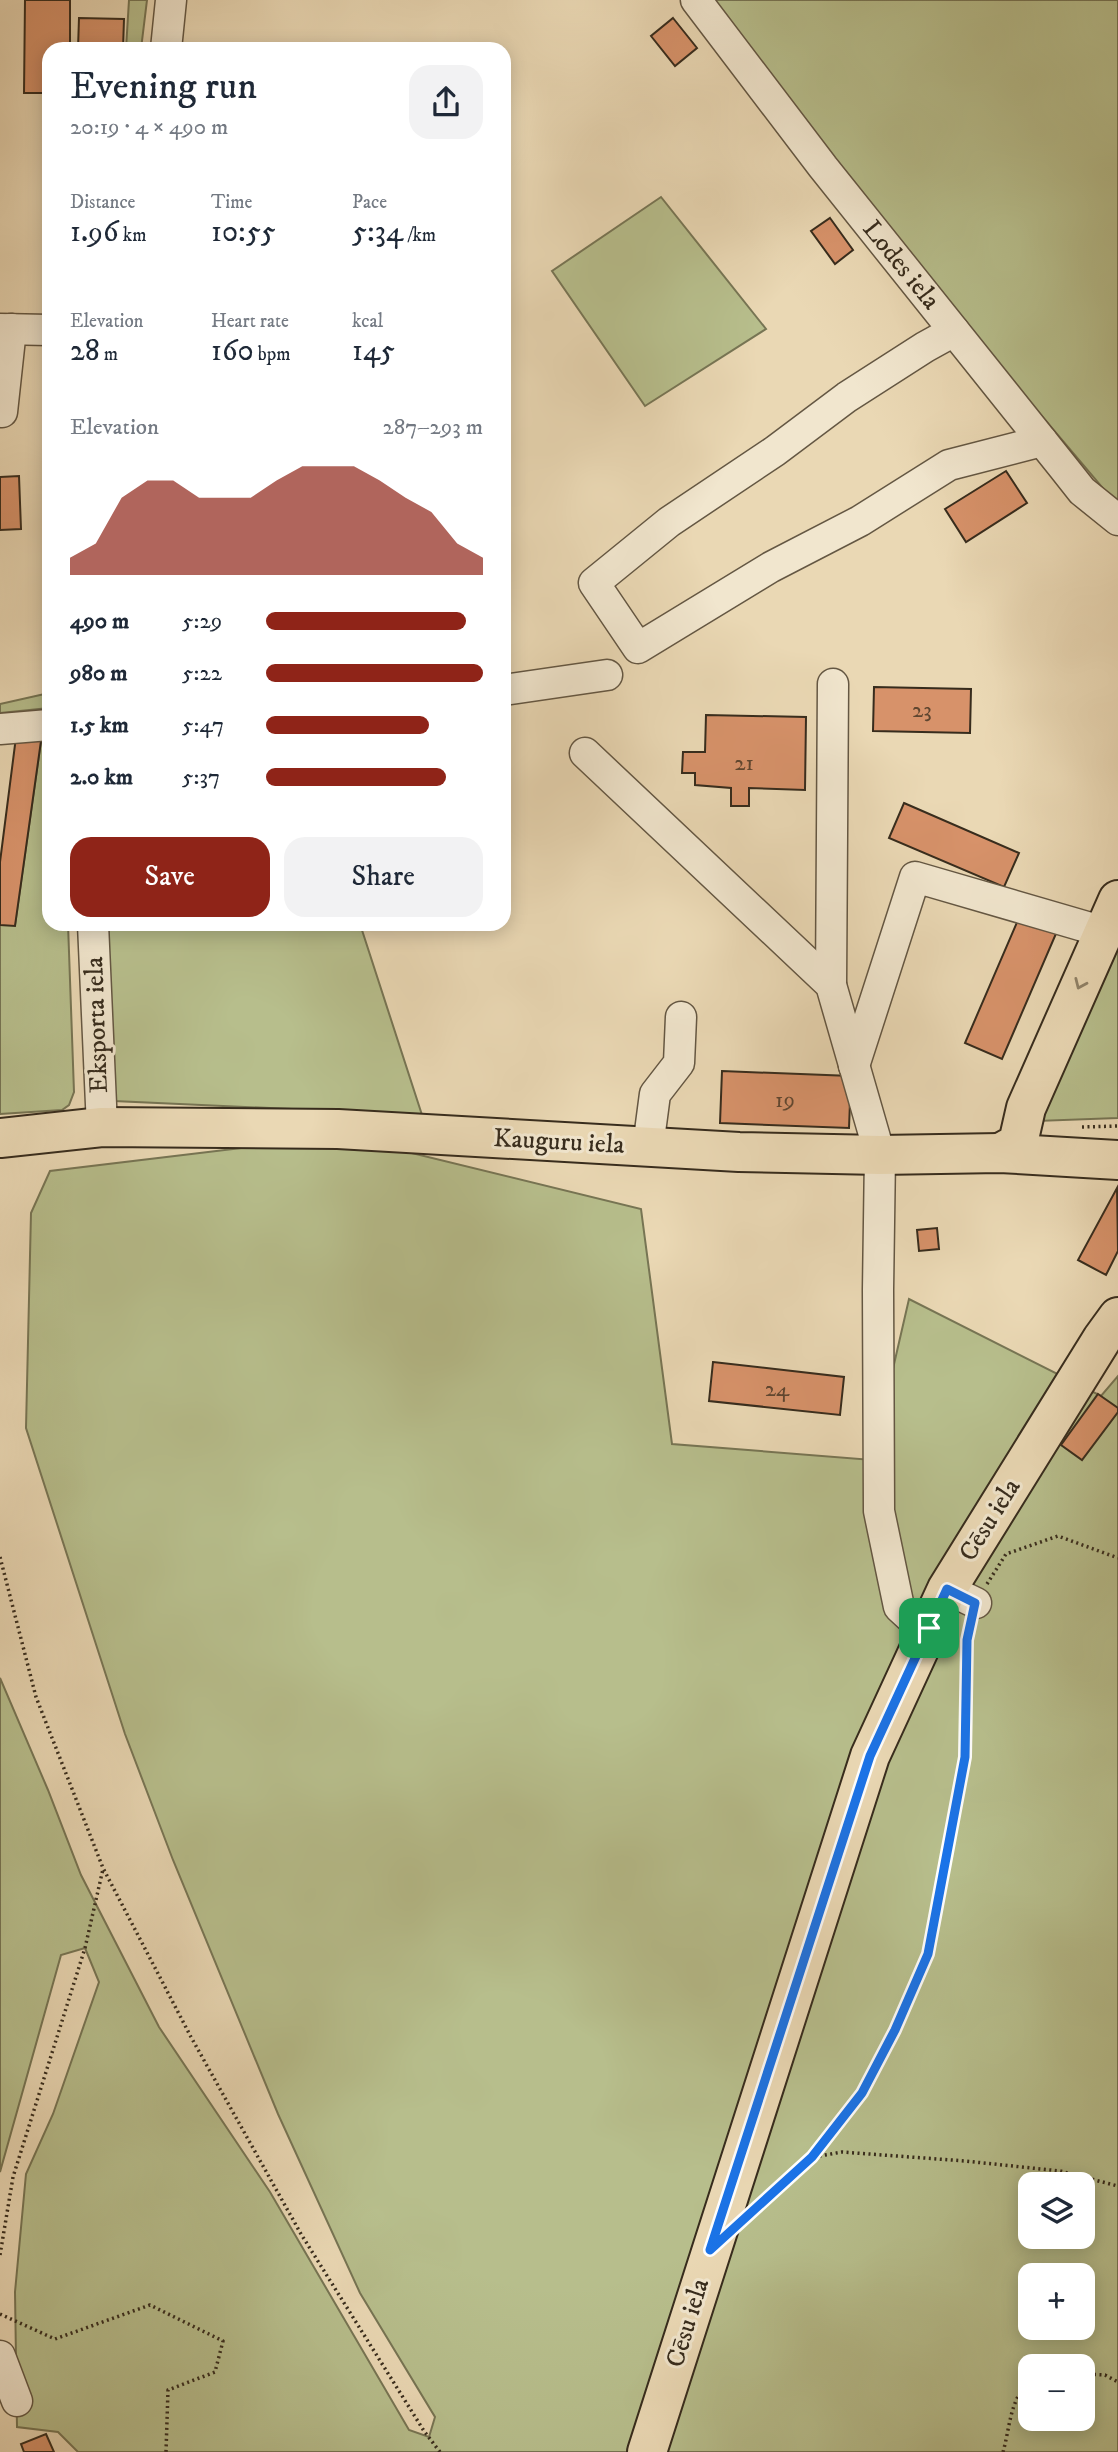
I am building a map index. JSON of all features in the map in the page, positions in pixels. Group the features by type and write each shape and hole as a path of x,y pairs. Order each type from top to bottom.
{"main road":[{"path":"1000,1153 1018,1143 1026,1108 1111,916"},
{"name":"Kauguru iela","path":"0,1138 102,1127 338,1129 648,1147 880,1155 1000,1153 1118,1160"},
{"name":"Cēsu iela","path":"647,2452 870,1756 929,1628 961,1596 1102,1339 1118,1317"}],"street":[{"path":"167,42 171,0"},
{"name":"Lodes iela","path":"696,0 823,167 1082,491 1118,520"},
{"path":"2,412 5,329 42,330"},
{"path":"954,331 847,397 775,451 669,522 594,583 638,648 771,567 860,522 949,465 1042,441"},
{"path":"511,689 607,675"},
{"path":"833,684 831,985 880,1155 879,1511 899,1607 912,1619 929,1628"},
{"path":"0,729 42,726"},
{"path":"585,753 831,985"},
{"path":"854,1066 915,877 1111,916"},
{"name":"Eksporta iela","path":"93,931 102,1127"},
{"path":"648,1147 656,1094 679,1062 681,1017"},
{"path":"0,2356 17,2401"}],"path":[{"path":"755,2209 812,2157 862,2093 895,2030 928,1954 965,1757 967,1640 961,1596 1006,1554 1058,1536 1118,1558"},
{"path":"0,1557 36,1697 103,1868 191,2037 301,2234 424,2431 440,2452"},
{"path":"0,2255 13,2177 85,1948 103,1868"},
{"path":"812,2157 842,2152 979,2163 1060,2171 1118,2186"},
{"path":"0,2314 55,2339 150,2305 223,2342 215,2372 169,2390 166,2452"},
{"path":"1095,2375 1105,2375 1118,2382"},
{"path":"1003,2452 1018,2394"}],"green space":[{"path":"129,0 147,0 142,42 126,42"},
{"path":"699,0 1118,0 1118,506 771,96"},
{"path":"661,197 766,329 645,406 552,271"},
{"path":"42,695 42,709 0,713 0,704"},
{"path":"41,741 42,931 68,931 74,1092 69,1105 62,1110 0,1114 0,925 15,925"},
{"path":"1118,917 1118,1118 1037,1121"},
{"path":"103,931 362,931 422,1115 114,1101"},
{"path":"342,1136 641,1209 672,1444 872,1460 909,1299 1101,1396 1118,1376 1118,2452 78,2452 58,2432 17,2427 15,2292 26,2174 53,2114 99,1982 85,1948 61,1955 0,2172 0,1678 81,1875 159,2027 270,2192 409,2430 429,2437 435,2417 360,2293 278,2114 173,1860 125,1734 26,1428 31,1213 50,1171"}],"building":[{"path":"25,0 70,0 70,42 42,42 42,93 24,93"},
{"path":"79,18 124,19 123,42 78,42"},
{"path":"673,18 697,48 675,66 651,36"},
{"path":"830,218 853,250 835,264 811,231"},
{"path":"1006,471 1027,503 966,542 945,509"},
{"path":"19,476 21,529 0,530 0,477"},
{"path":"874,687 971,689 970,733 873,731"},
{"path":"706,715 806,717 805,790 749,788 749,806 731,806 731,788 695,785 695,773 682,773 683,752 705,752"},
{"path":"16,737 41,741 15,926 0,925 0,862"},
{"path":"904,803 1019,853 1004,887 889,838"},
{"path":"1021,913 1058,929 1002,1059 965,1043"},
{"path":"722,1071 851,1076 849,1128 720,1123"},
{"path":"1117,1188 1118,1251 1106,1275 1078,1260"},
{"path":"937,1228 939,1249 919,1251 917,1230"},
{"path":"713,1362 844,1377 840,1415 709,1401"},
{"path":"1098,1394 1118,1408 1118,1412 1082,1460 1061,1445"},
{"path":"46,2434 54,2452 24,2452 21,2444"}],"route":[{"path":"947,1589 975,1603 967,1640 965,1757 928,1954 895,2030 862,2093 812,2157 710,2250 870,1756 929,1628 947,1589"}]}
